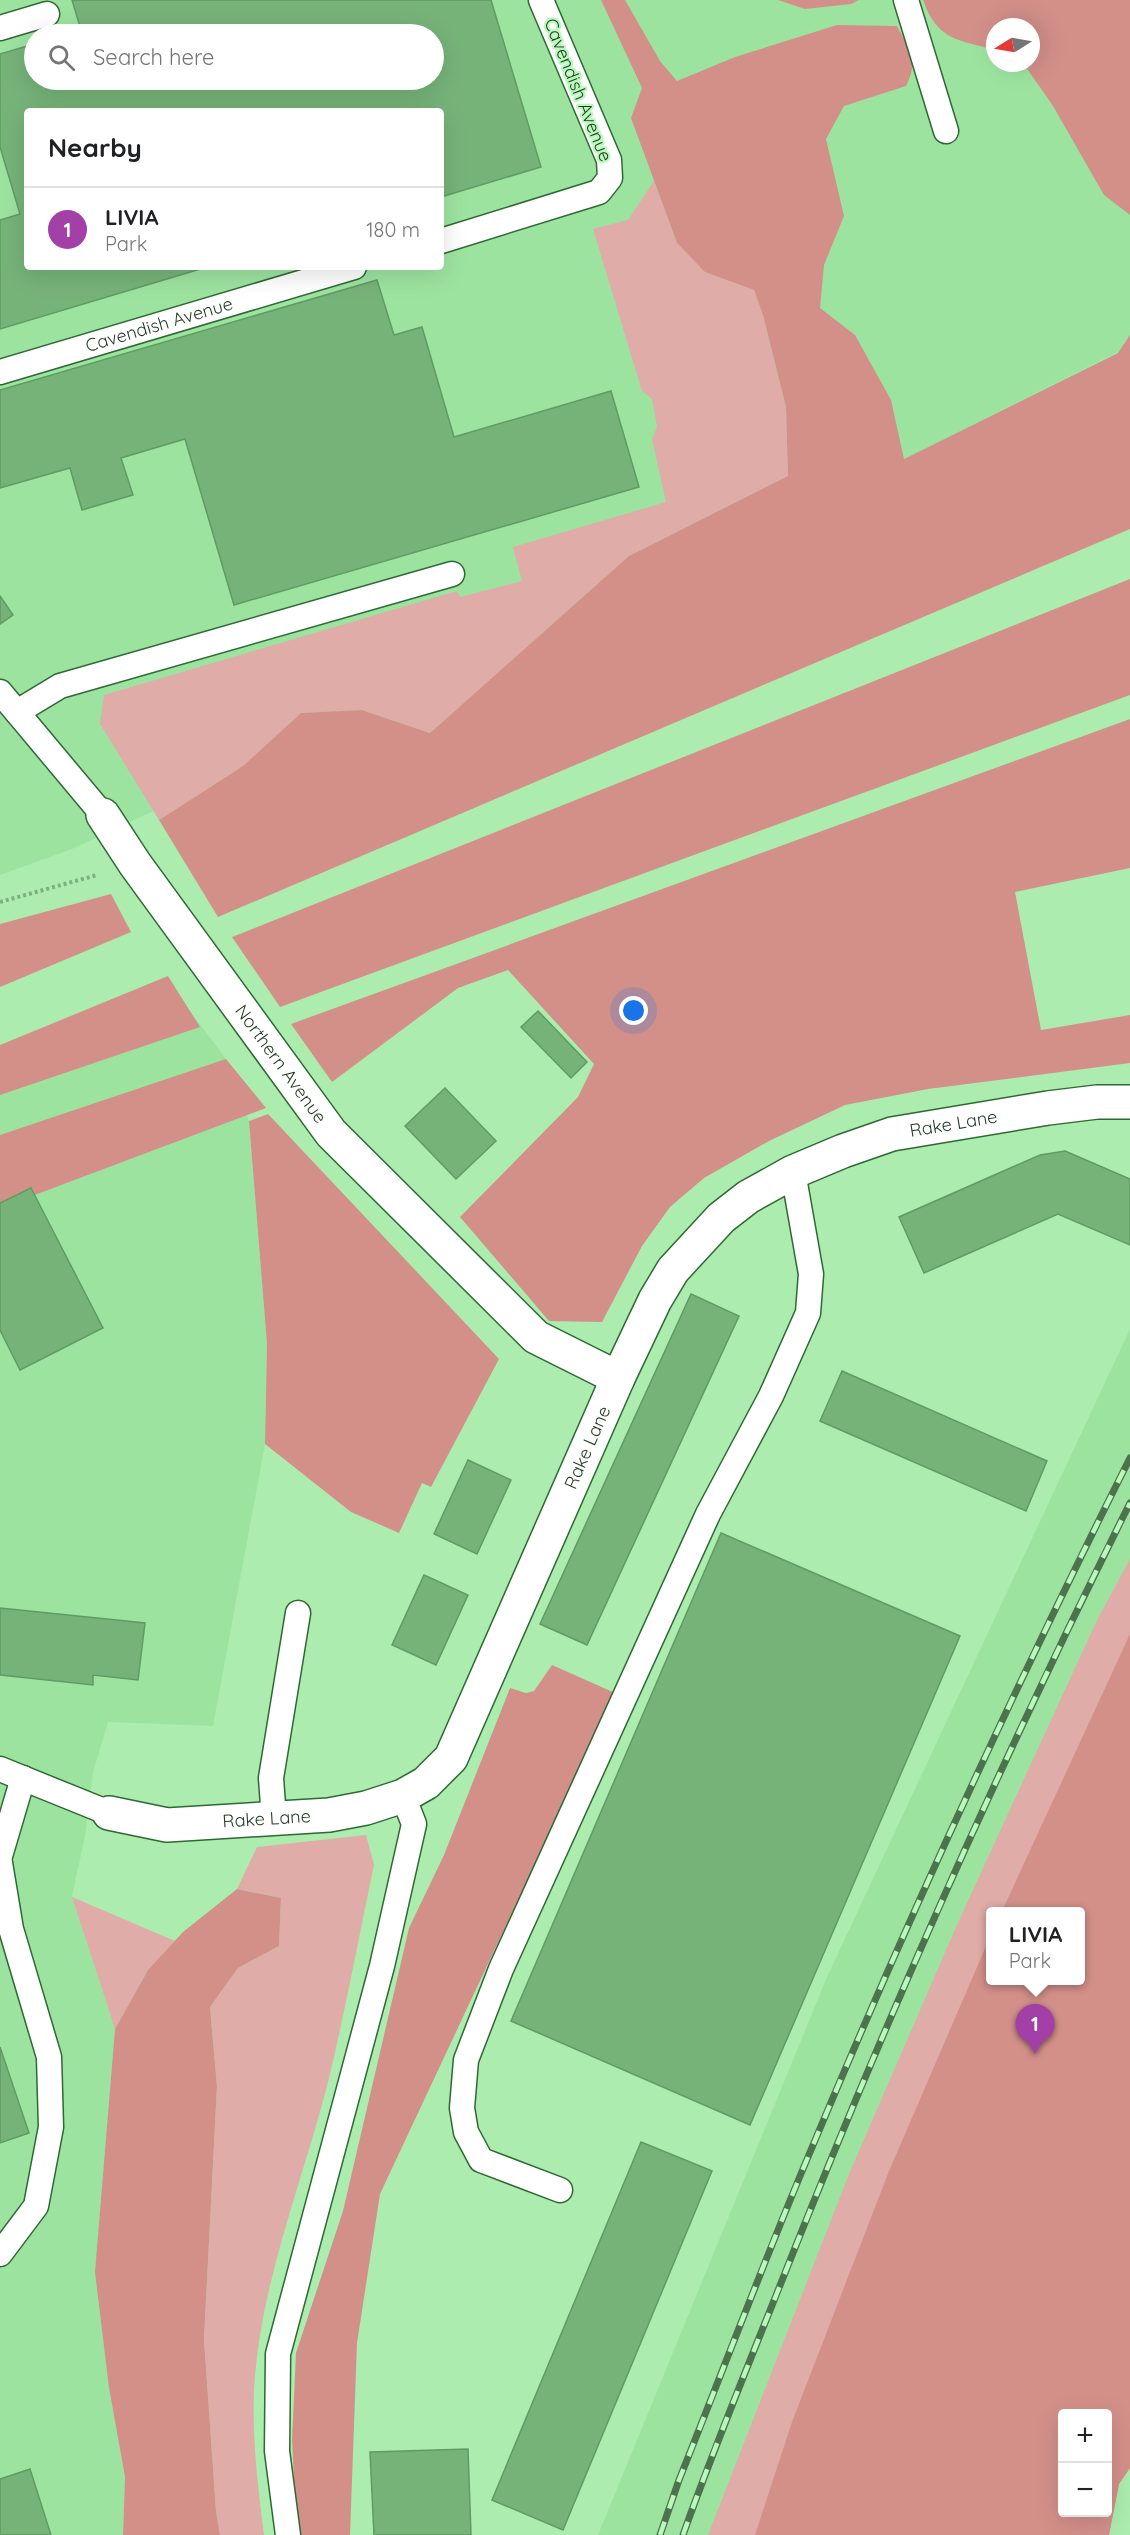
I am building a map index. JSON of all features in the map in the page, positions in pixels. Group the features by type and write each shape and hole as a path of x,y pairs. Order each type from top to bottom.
{"street":[{"name":"Northern Avenue","path":"103,815 135,864 331,1133 536,1337 618,1378"},
{"name":"Rake Lane","path":"109,1813 168,1825 329,1815 366,1808 404,1796 426,1783 452,1758 618,1378 655,1300 673,1270 721,1218 748,1197 793,1172 892,1134 1048,1108 1097,1102 1130,1102"}],"lane":[{"name":"Cavendish Avenue","path":"444,240 599,192 610,178 609,160 541,0"},
{"path":"906,0 946,131"},
{"path":"0,28 48,14"},
{"name":"Cavendish Avenue","path":"0,372 344,270"},
{"path":"17,712 60,686 452,574"},
{"name":"Northern Avenue","path":"0,693 103,815"},
{"path":"560,2190 481,2160 466,2132 462,2108 466,2060 501,1969 708,1515 771,1396 808,1313 811,1274 793,1172"},
{"path":"274,1819 271,1779 298,1613"},
{"path":"0,1769 109,1813"},
{"path":"0,1856 23,1778"},
{"path":"288,2535 277,2451 278,2354 387,1944 414,1824 404,1796"},
{"path":"0,1863 12,1929 49,2058 51,2127 36,2206 0,2254"}],"path":[{"path":"0,902 135,864"}],"shaded area":[{"path":"0,0 1130,0 1130,346 904,459 72,849 0,875"},
{"path":"601,0 625,0 660,61 677,81 735,57 837,25 897,26 911,55 912,69 906,86 844,106 826,139 844,216 824,265 820,308 855,335 891,400 904,459 1118,353 1130,335 1130,529 218,917 159,820 243,766 301,713 362,710 430,733 629,556 788,476 786,407 763,315 754,290 705,272 677,243 631,118 642,88"},
{"path":"778,0 859,0 851,4 805,9"},
{"path":"923,0 1130,0 1130,215 1104,195 1053,106 1029,72 1040,72 1040,18 986,18 986,47 950,36 942,31"},
{"path":"654,181 677,243 705,272 754,290 763,315 786,407 788,476 629,556 430,733 362,710 301,713 243,766 159,820 100,724 104,695 457,591 460,597 522,581 513,547 666,502 652,439 657,427 652,399 642,391 593,229 628,220"},
{"path":"1130,579 1130,695 280,1007 232,937"},
{"path":"1130,719 1130,868 1015,892 1041,1030 1130,1015 1130,1063 928,1089 845,1105 769,1141 704,1178 670,1207 642,1246 602,1322 549,1321 460,1217 578,1097 594,1064 508,970 458,988 332,1082 291,1024"},
{"path":"111,894 131,932 0,987 0,924"},
{"path":"168,976 200,1027 0,1095 0,1045"},
{"path":"187,1007 226,1059 249,1121 267,1344 265,1444 213,1726 108,1722 93,1772 85,1836 72,1896 115,2029 96,2272 109,2388 125,2477 123,2535 0,2535 0,1075"},
{"path":"226,1059 266,1108 0,1208 0,1135"},
{"path":"268,1114 499,1359 431,1487 422,1483 399,1533 351,1512 265,1444 267,1344 249,1121"},
{"path":"1130,1329 1130,1634 993,1907 986,1907 986,1923 755,2535 598,2535 827,1977"},
{"path":"1130,1559 1130,2468 1119,2484 1109,2535 708,2535 849,2174 956,1927 1097,1620"},
{"path":"1130,1634 1130,2468 1119,2484 1109,2535 755,2535 792,2422 889,2171 986,1946 986,1985 1085,1985 1085,1907 1004,1907"},
{"path":"552,1665 615,1693 380,2194 357,2343 350,2535 301,2535 296,2518 292,2440 296,2353 343,2211 409,1928 444,1855 510,1688 526,1693 534,1691"},
{"path":"366,1835 374,1865 347,1998 319,2117 274,2271 258,2350 254,2390 254,2427 264,2535 220,2535 216,2511 204,2339 217,2086 210,2007 238,1968 279,1946 281,1898 237,1889 257,1847"},
{"path":"237,1889 281,1898 279,1946 238,1968 210,2007 217,2086 204,2339 216,2511 220,2535 123,2535 125,2477 109,2388 95,2272 115,2029 148,1970 183,1932"},
{"path":"72,1897 175,1941 148,1970 115,2029"}],"building":[{"path":"72,0 491,0 541,167 444,196 444,108 24,108 24,270 197,270 0,329 0,220 20,214 0,147 0,54 24,47 24,90 444,90 444,24 79,24"},
{"path":"377,280 394,335 422,327 454,437 611,391 639,487 234,605 185,439 121,458 133,495 82,510 70,468 0,488 0,390"},
{"path":"0,596 13,615 0,624"},
{"path":"538,1011 587,1062 571,1078 521,1027"},
{"path":"445,1088 496,1141 456,1179 405,1126"},
{"path":"1065,1151 1130,1179 1130,1245 1058,1214 924,1273 899,1217 1040,1155"},
{"path":"31,1188 103,1328 20,1370 0,1330 0,1203"},
{"path":"691,1294 739,1316 587,1645 540,1624"},
{"path":"842,1371 1047,1461 1026,1511 820,1421"},
{"path":"468,1460 511,1480 477,1554 434,1534"},
{"path":"721,1533 960,1636 750,2125 511,2021"},
{"path":"424,1575 468,1595 436,1665 392,1645"},
{"path":"0,1608 145,1623 138,1680 93,1675 93,1685 0,1675"},
{"path":"0,2047 29,2133 0,2143"},
{"path":"641,2142 712,2171 563,2530 492,2500"},
{"path":"468,2449 471,2535 374,2535 370,2452"},
{"path":"30,2469 51,2535 0,2535 0,2479"}],"railway":[{"path":"660,2535 679,2480 775,2238 884,1980 1004,1717 1130,1458"},
{"path":"683,2535 817,2193 901,1993 1035,1698 1130,1503"}],"place":[{"name":"LIVIA","path":"1035,2054"}]}
